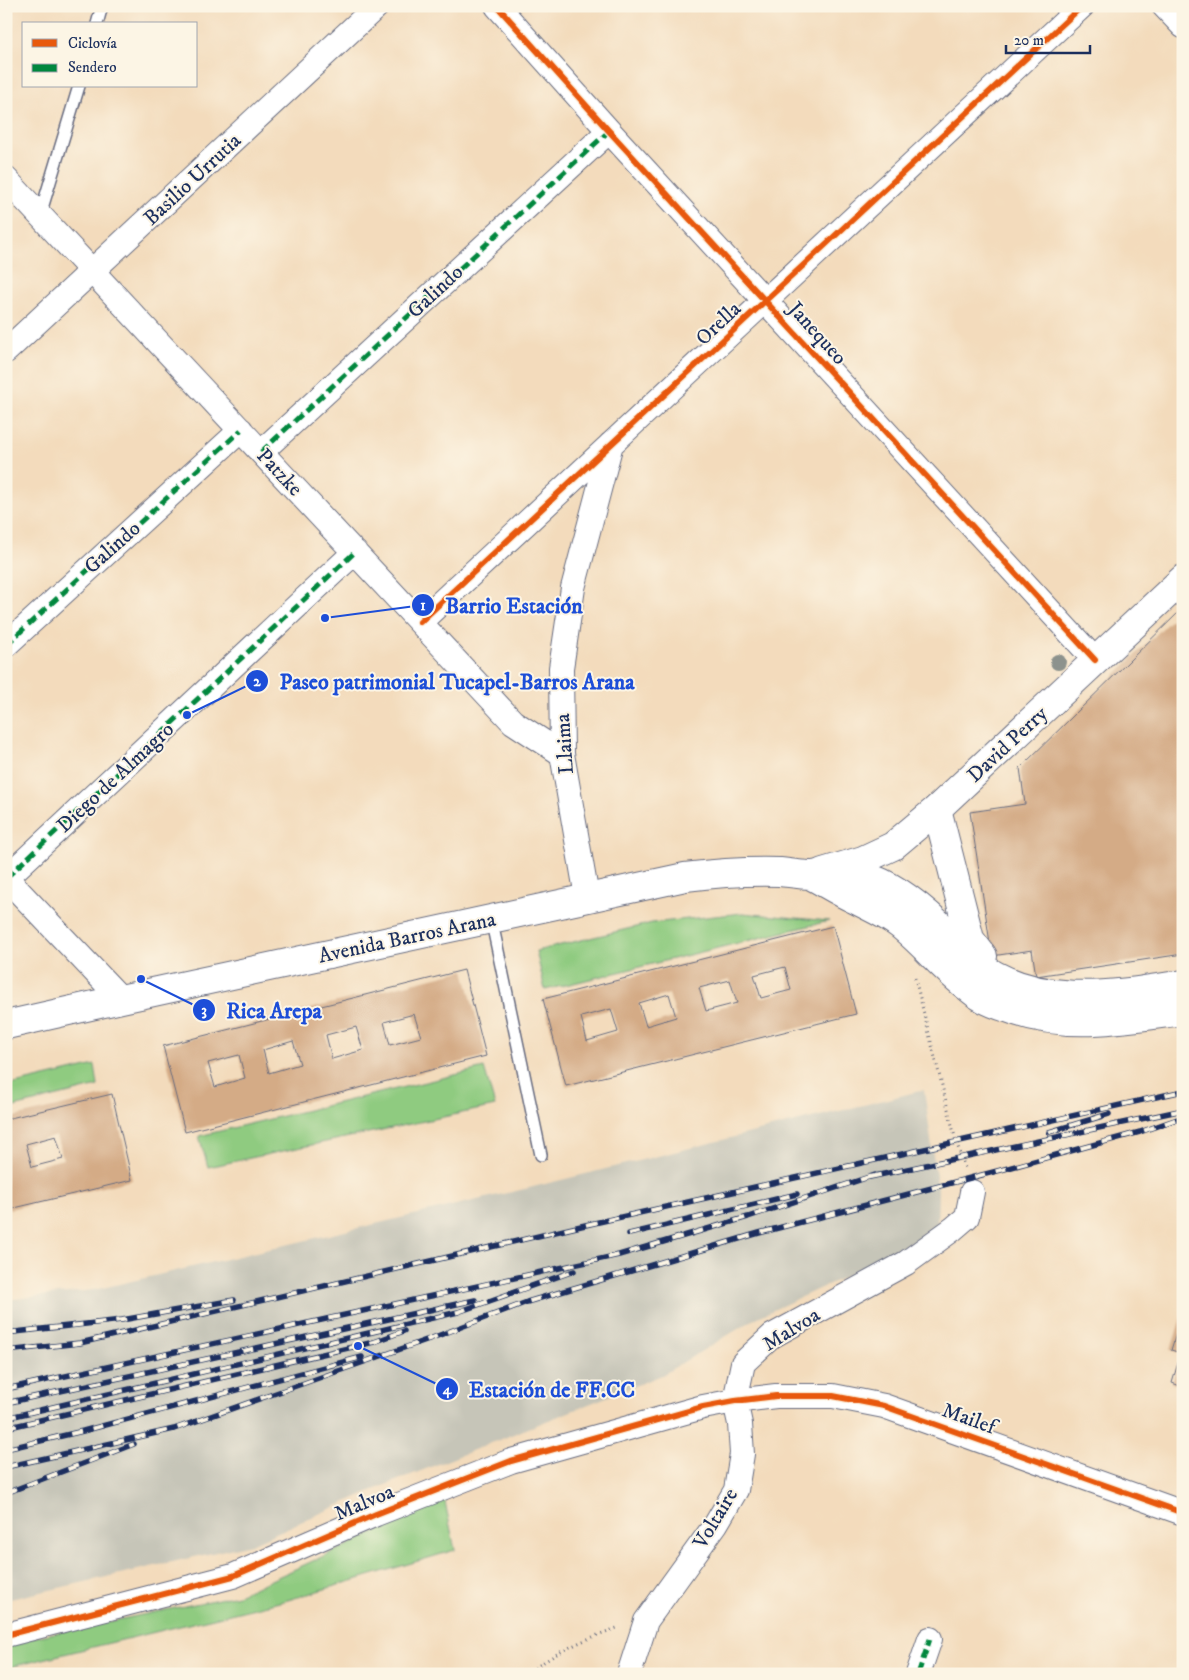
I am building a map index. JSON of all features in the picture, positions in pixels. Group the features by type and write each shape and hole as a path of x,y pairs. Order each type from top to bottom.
{"main road":[{"name":"David Perry","path":"810,875 863,860 892,846 937,809 1183,579"},
{"path":"937,809 970,939 999,977"},
{"name":"Avenida Barros Arana","path":"6,1026 121,998 587,897 685,877 718,873 773,872 810,875 844,872 861,875 886,886 910,900 948,933 975,961 999,977 1037,992 1079,995 1144,990 1183,984"},
{"name":"Avenida Barros Arana","path":"810,875 899,924 971,991 1021,1014 1048,1020 1102,1022 1183,1011"}],"street":[{"name":"Basilio Urrutia","path":"6,351 377,6"},
{"name":"Janequeo","path":"497,6 609,131 1095,660"},
{"name":"Orella","path":"420,622 1082,6"},
{"path":"1164,6 1183,26"},
{"name":"Galindo","path":"261,452 609,131"},
{"name":"Patzke","path":"6,179 513,722 562,754"},
{"name":"Galindo","path":"6,645 240,430"},
{"name":"Llaima","path":"587,897 562,754 561,668 572,588 611,444"},
{"name":"Diego de Almagro","path":"6,878 355,552"},
{"path":"6,878 121,998"},
{"name":"Malvoa","path":"6,1635 233,1576 376,1514 511,1461 702,1407 735,1401 743,1363 772,1336 906,1263 967,1217 972,1192"},
{"name":"Mailef","path":"735,1401 776,1396 833,1396 884,1406 1183,1513"},
{"name":"Voltaire","path":"629,1674 646,1621 716,1524 736,1490 742,1454 740,1424 735,1401"},
{"path":"918,1674 930,1640"}],"lane":[{"path":"98,22 102,6"},
{"path":"40,215 77,88"},
{"path":"491,918 541,1155"}],"path":[{"path":"914,975 956,1141 972,1192"},
{"path":"527,1674 574,1644 621,1627 646,1621"}],"shaded area":[{"path":"924,1090 938,1191 937,1234 758,1317 662,1375 373,1490 251,1544 6,1600 6,1300 94,1290 533,1187"}],"green space":[{"path":"742,913 829,921 545,990 536,951 652,923"},
{"path":"95,1065 98,1086 6,1109 6,1086"},
{"path":"484,1068 495,1106 208,1167 199,1136"},
{"path":"444,1497 455,1550 288,1600 6,1668 6,1643 238,1595 405,1519"}],"building":[{"path":"1183,608 1183,954 1036,976 1032,950 992,956 970,812 1025,804 1020,768"},
{"path":"833,926 856,1014 566,1086 543,999","holes":["785,967 791,990 761,998 754,975","730,980 737,1003 706,1011 699,988","669,994 676,1017 646,1026 639,1003","611,1009 618,1032 587,1041 581,1017"]},
{"path":"464,970 486,1056 185,1132 163,1046","holes":["414,1014 421,1037 390,1045 384,1022","356,1027 363,1050 332,1059 326,1035","293,1041 300,1064 269,1073 263,1050","239,1055 245,1078 215,1087 208,1063"]},
{"path":"112,1094 132,1180 6,1210 6,1119","holes":["56,1136 63,1159 32,1167 26,1144"]},
{"path":"1182,1315 1183,1387 1172,1383 1181,1353 1171,1350"}],"railway":[{"path":"6,1351 80,1343 581,1226 1183,1091"},
{"path":"870,1177 1183,1110"},
{"path":"1049,1132 1109,1114"},
{"path":"6,1467 174,1429 432,1338 527,1302 759,1233 1140,1132 1183,1117"},
{"path":"6,1389 619,1255 748,1217 875,1175"},
{"path":"629,1234 797,1194"},
{"path":"6,1418 458,1312 574,1271"},
{"path":"6,1333 122,1320 234,1300"},
{"path":"6,1403 475,1300"},
{"path":"6,1428 374,1342 404,1331"},
{"path":"6,1449 83,1431 362,1357"},
{"path":"6,1493 134,1444"}],"marked path":[{"path":"261,452 609,131"},
{"path":"6,645 241,430"},
{"path":"6,878 355,552"},
{"path":"918,1674 930,1639"}],"cycle path":[{"path":"497,6 609,131 1095,660"},
{"path":"420,622 1082,6"},
{"path":"6,1635 233,1576 376,1514 511,1461 703,1407 776,1396 833,1396 884,1406 1183,1513"}],"place":[{"name":"Barrio Estación","path":"325,618"},
{"name":"Paseo patrimonial Tucapel-Barros Arana","path":"187,715"},
{"name":"Rica Arepa","path":"141,979"},
{"name":"Estación de FF.CC","path":"358,1346"}]}
